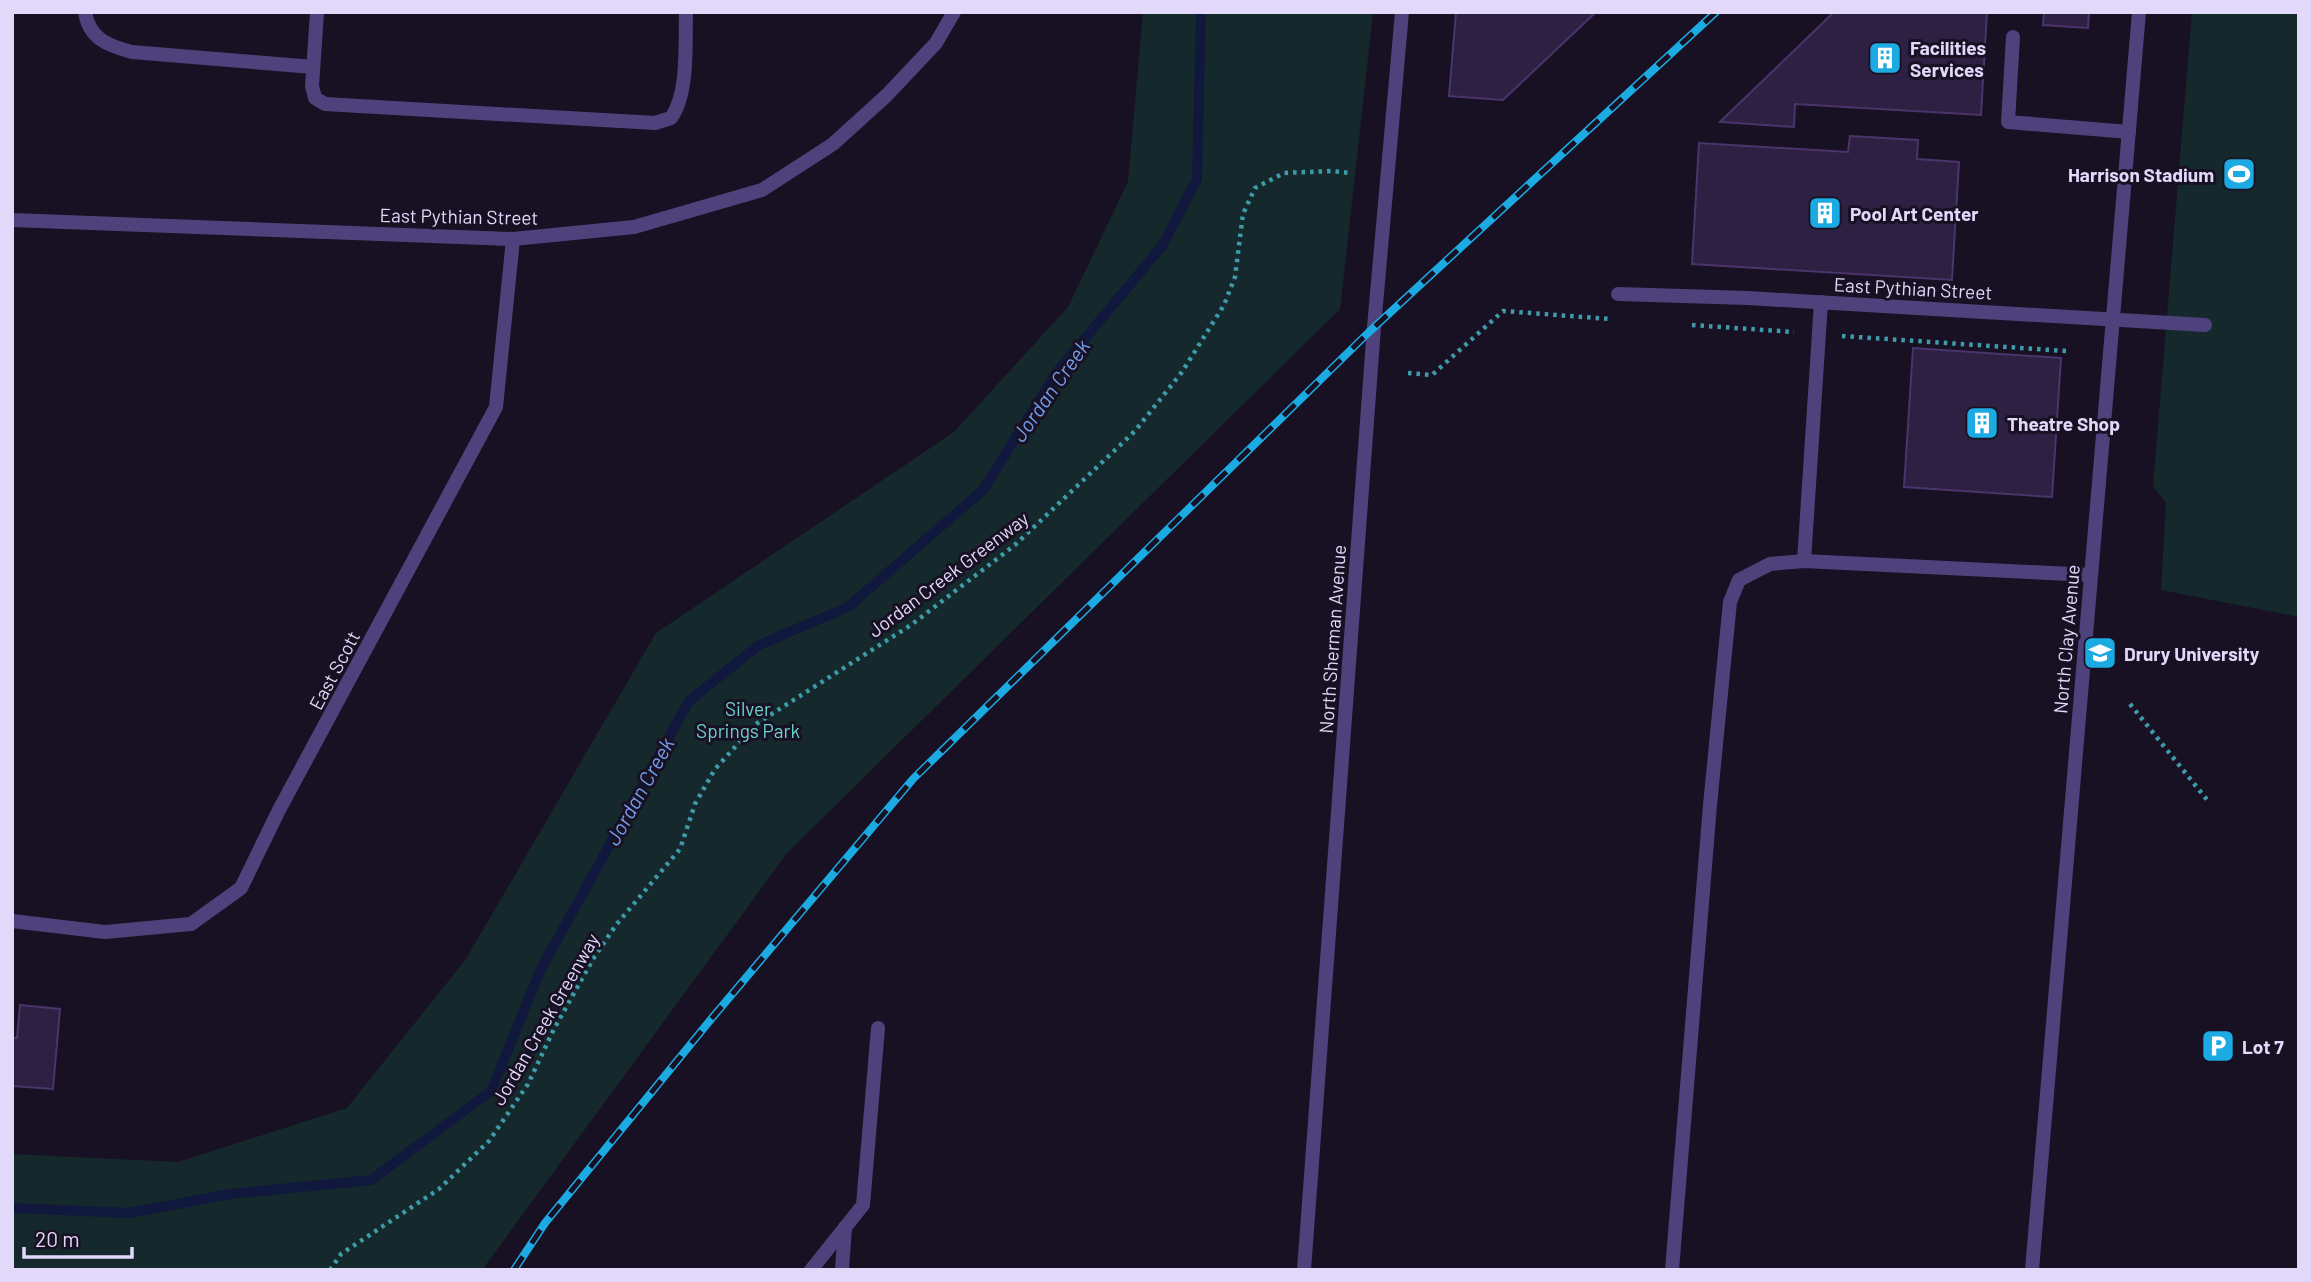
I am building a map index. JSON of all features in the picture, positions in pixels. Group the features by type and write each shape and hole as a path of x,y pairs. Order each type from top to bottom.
{"street":[{"path":"85,12 96,38 110,46 132,52 313,66"},
{"path":"317,12 312,86 315,98 325,104 338,107 655,123 671,118 678,108 682,90 686,12"},
{"name":"North Sherman Avenue","path":"1304,1270 1374,327 1402,12"},
{"name":"North Clay Avenue","path":"2032,1270 2139,12"},
{"name":"East Pythian Street","path":"12,220 513,239 634,227 762,190 833,144 878,104 936,43 951,13"},
{"path":"2013,37 2008,122 2129,132"},
{"name":"East Scott","path":"12,921 105,932 191,924 241,888 279,810 496,407 513,239"},
{"name":"East Pythian Street","path":"1618,294 1821,302 2205,324"},
{"path":"1804,561 1821,302"},
{"path":"1672,1270 1709,819 1730,602 1739,580 1770,564 1804,561 2091,575"},
{"path":"811,1270 863,1205 878,1028"},
{"path":"842,1270 845,1227"}],"path":[{"name":"Jordan Creek Greenway","path":"330,1270 341,1254 439,1189 489,1142 528,1084 554,1029 593,959 616,925 680,849 695,804 715,769 756,724 911,625 1015,545 1135,432 1182,372 1224,306 1235,277 1243,214 1255,188 1284,173 1351,173"},
{"path":"1408,373 1432,375 1503,310 1613,319"},
{"path":"1682,324 2066,351"},
{"path":"2130,704 2208,801"}],"green space":[{"name":"Silver Springs Park","path":"1143,12 1373,12 1340,309 787,853 482,1270 12,1270 12,1154 178,1162 347,1108 466,959 656,633 954,432 1068,307 1128,182"},
{"name":"Harrison Stadium","path":"2192,12 2299,12 2299,617 2161,590 2166,502 2153,487"}],"building":[{"path":"1456,12 1596,12 1503,100 1449,96"},
{"name":"Facilities Services","path":"1834,12 1987,12 1981,115 1795,104 1794,127 1720,122"},
{"path":"2044,12 2089,12 2088,28 2043,25"},
{"name":"Pool Art Center","path":"1850,136 1918,140 1917,159 1959,162 1952,280 1692,264 1699,143 1848,152"},
{"name":"Theatre Shop","path":"1913,348 2061,358 2052,497 1904,487"},
{"path":"20,1005 60,1009 53,1089 12,1086 12,1038 17,1038"}],"waterway":[{"name":"Jordan Creek","path":"12,1208 129,1213 230,1194 371,1180 491,1091 541,969 689,701 759,645 848,607 983,490 1057,372 1162,246 1197,179 1201,12"}],"railway":[{"path":"514,1270 545,1223 712,1018 913,779 1369,332 1716,12"}],"place":[{"name":"Facilities Services","path":"1885,58"},
{"name":"Harrison Stadium","path":"2239,174"},
{"name":"Pool Art Center","path":"1825,213"},
{"name":"Theatre Shop","path":"1982,423"},
{"name":"Drury University","path":"2100,653"},
{"name":"Lot 7","path":"2218,1046"}]}
